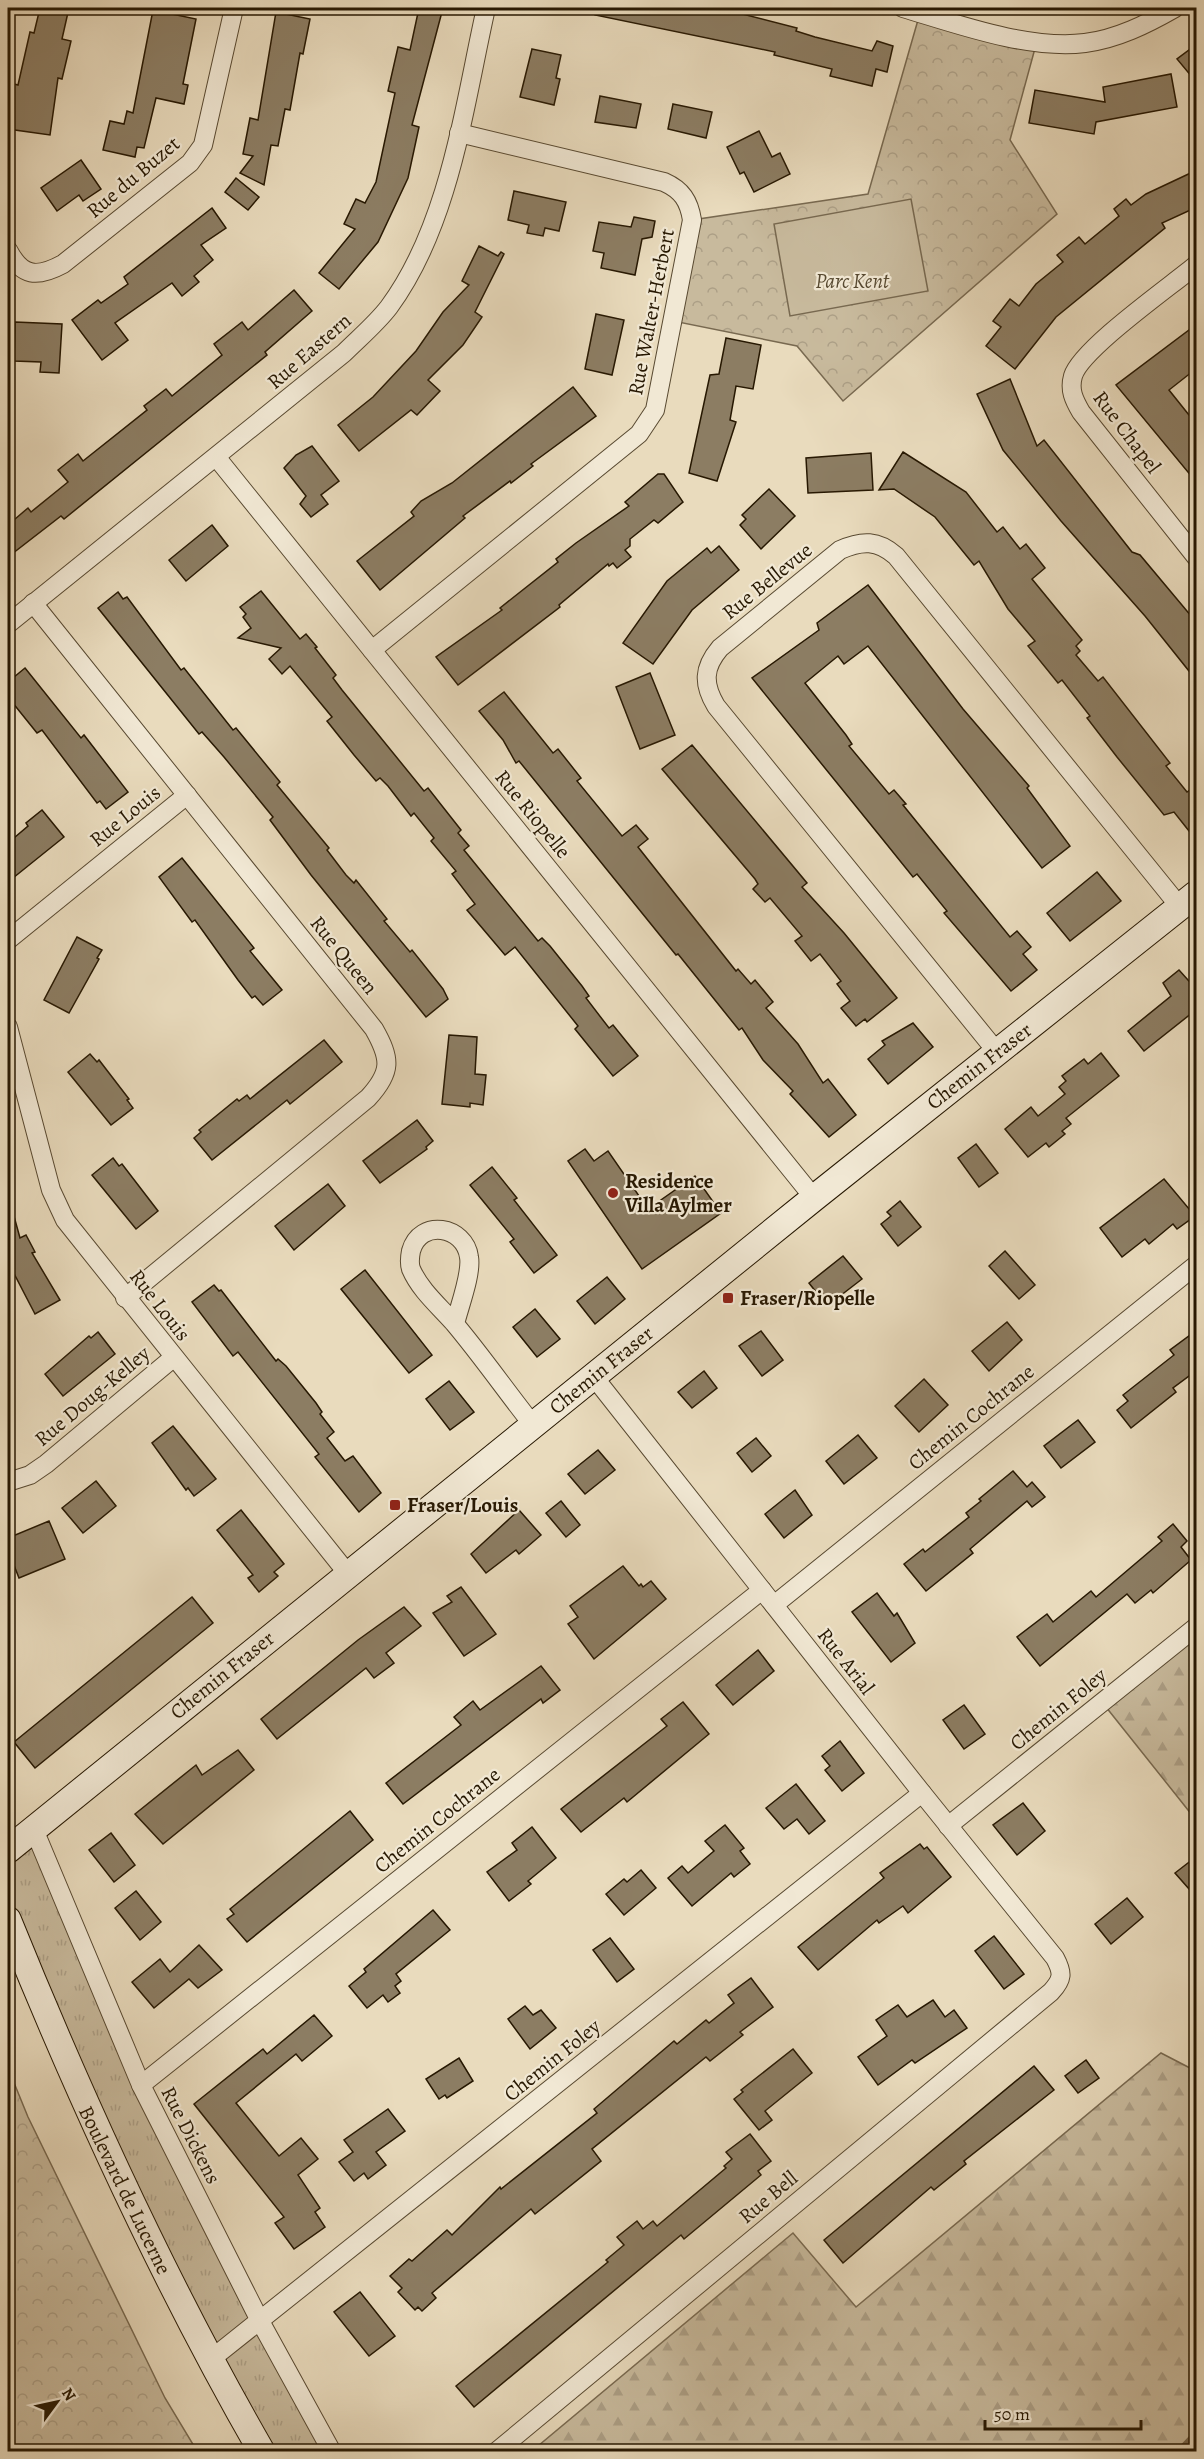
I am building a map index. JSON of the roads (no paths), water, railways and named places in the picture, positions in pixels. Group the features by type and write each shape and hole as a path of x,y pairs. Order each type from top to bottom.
{"street":[{"name":"Rue du Buzet","path":"8,250 14,261 30,274 47,273 63,264 190,163 203,145 234,8"},
{"name":"Rue Eastern","path":"8,624 217,458 344,353 388,308 419,257 433,226 459,133 486,8"},
{"path":"903,8 994,33 1061,44 1107,39 1131,31 1175,8"},
{"name":"Rue Walter-Herbert","path":"372,650 639,434 649,422 655,410 692,220 685,197 676,187 664,182 459,133"},
{"name":"Rue Chapel","path":"1197,265 1086,355 1073,376 1071,388 1081,412 1197,557"},
{"name":"Rue Riopelle","path":"217,458 814,1198"},
{"name":"Rue Bellevue","path":"997,1052 708,694 706,670 720,648 840,550 851,544 875,543 896,556 1188,901"},
{"name":"Rue Queen","path":"33,603 374,1029 387,1056 387,1071 380,1085 368,1098 124,1298"},
{"name":"Rue Louis","path":"8,940 187,795"},
{"name":"Chemin Fraser","path":"8,1850 33,1827 814,1198 1188,901"},
{"name":"Rue Louis","path":"8,1027 57,1206 64,1220 124,1298 348,1574"},
{"path":"455,1324 470,1258 466,1245 458,1235 447,1229 435,1229 422,1235 413,1245 410,1267 422,1287 455,1324 532,1425"},
{"name":"Chemin Cochrane","path":"774,1605 1197,1265"},
{"name":"Rue Doug-Kelley","path":"8,1482 30,1475 46,1464 173,1358"},
{"name":"Rue Arial","path":"594,1377 1055,1958 1062,1973"},
{"name":"Chemin Cochrane","path":"141,2085 762,1590"},
{"name":"Chemin Foley","path":"948,1826 1197,1627"},
{"name":"Chemin Foley","path":"210,2360 922,1793"},
{"name":"Rue Dickens","path":"33,1827 141,2085 260,2321 332,2451"},
{"name":"Boulevard de Lucerne","path":"8,1920 94,2127 154,2254 210,2360 262,2451"},
{"name":"Rue Bell","path":"496,2451 1051,1992 1060,1983 1062,1973"}],"waterway":[{"path":"1178,2452 1196,2433"}],"place":[{"name":"Residence Villa Aylmer","path":"613,1193"},
{"name":"Fraser/Riopelle","path":"728,1298"},
{"name":"Fraser/Louis","path":"395,1505"}],"park label":[{"name":"Parc Kent","path":"852,281"}]}
